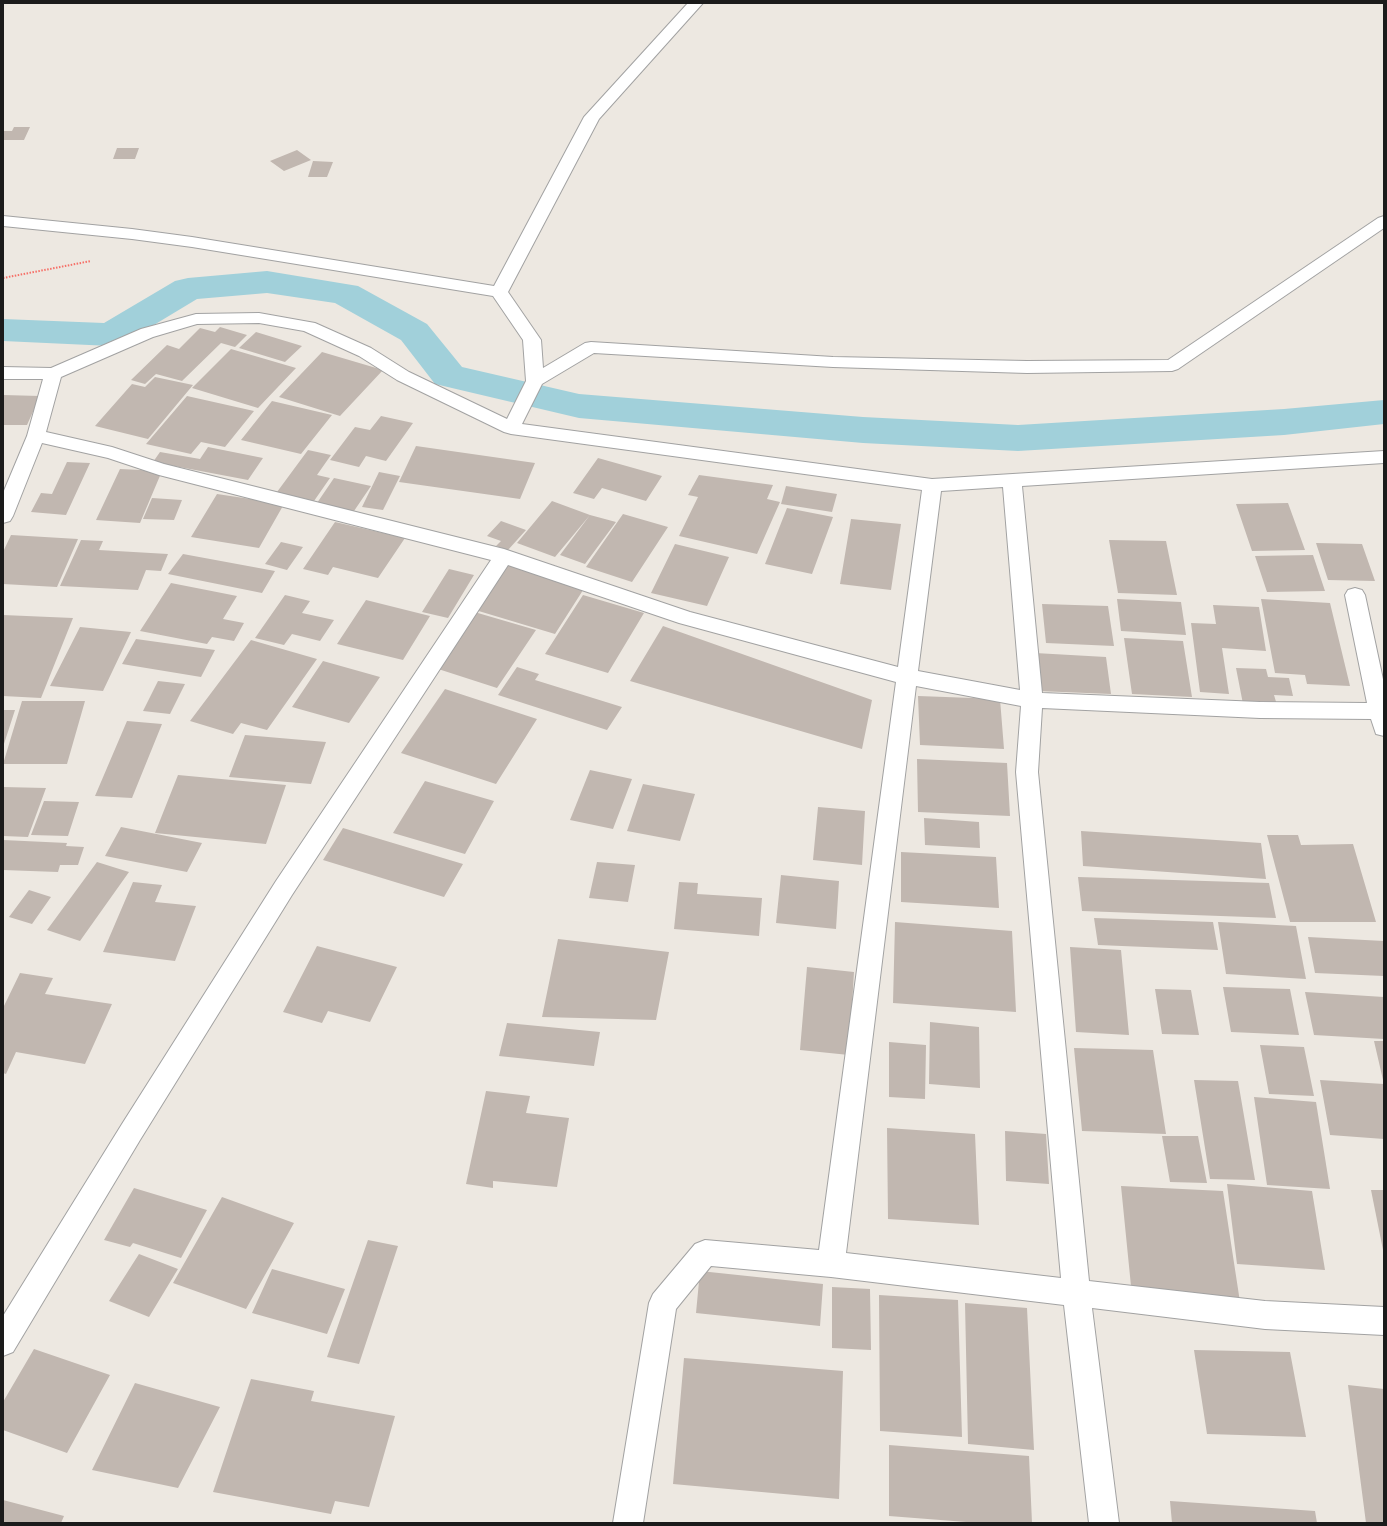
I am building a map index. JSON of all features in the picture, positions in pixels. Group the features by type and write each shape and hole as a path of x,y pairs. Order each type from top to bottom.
{"street":[{"path":"499,292 592,117 696,3"},
{"path":"535,381 591,347 832,362 1027,367 1172,364 1384,221"},
{"path":"3,222 132,234 184,241 499,292 532,340 535,381 511,428"},
{"path":"3,373 53,374 147,333 196,319 259,318 309,326 365,352 403,376 511,428 932,485 1384,457"},
{"path":"3,516 36,436 53,374"},
{"path":"36,436 112,453 159,469 504,556 686,618 907,677 1032,700 1260,710 1381,720 1356,595"},
{"path":"1012,479 1032,700 1027,772 1076,1292 1104,1523"},
{"path":"831,1264 932,485"},
{"path":"3,1342 131,1132 284,888 504,556"},
{"path":"628,1523 663,1303 705,1253 831,1264 1265,1315 1384,1321"}],"building":[{"path":"14,127 30,127 24,140 3,140 3,131 12,131"},
{"path":"117,148 139,148 135,159 113,159"},
{"path":"297,150 311,160 284,171 270,161"},
{"path":"313,161 333,162 327,177 308,177"},
{"path":"220,327 247,335 235,347 221,343 182,381 156,374 145,384 131,380 167,345 179,349 200,328 215,332"},
{"path":"256,332 302,346 285,362 239,348"},
{"path":"231,349 296,368 258,408 192,388"},
{"path":"322,352 383,370 340,416 279,397"},
{"path":"155,377 193,385 148,439 95,426 132,384 145,387"},
{"path":"3,395 40,396 27,425 3,425"},
{"path":"187,396 254,411 225,447 201,442 191,454 146,444"},
{"path":"272,401 332,415 301,454 241,440"},
{"path":"381,416 413,423 386,461 366,456 359,467 330,460 355,427 370,430"},
{"path":"416,446 535,463 520,499 399,482"},
{"path":"208,447 263,458 248,480 153,462 160,452 200,459"},
{"path":"308,450 331,455 317,475 330,478 314,501 277,492"},
{"path":"598,458 662,476 646,501 602,488 594,499 573,493"},
{"path":"67,462 90,463 66,515 31,512 41,493 52,494"},
{"path":"120,469 162,471 140,523 96,520"},
{"path":"379,472 400,476 383,510 362,507"},
{"path":"699,475 773,485 767,499 780,502 757,554 679,536 698,497 688,495"},
{"path":"334,478 371,486 354,511 317,503"},
{"path":"786,486 837,494 832,512 781,504"},
{"path":"217,494 284,504 259,548 191,537"},
{"path":"152,498 182,500 174,520 143,519"},
{"path":"552,501 590,515 555,557 517,543"},
{"path":"1288,503 1305,550 1252,551 1236,504"},
{"path":"787,508 833,517 812,574 765,564"},
{"path":"623,514 668,527 632,582 586,567"},
{"path":"590,515 616,522 585,564 560,555"},
{"path":"851,519 901,524 891,590 840,584"},
{"path":"501,521 526,530 508,550 496,546 501,541 487,536"},
{"path":"335,522 405,538 378,578 333,567 328,575 303,569"},
{"path":"11,535 78,539 57,587 3,584 3,552"},
{"path":"81,540 103,541 99,550 168,554 161,571 146,570 138,590 60,586"},
{"path":"1109,540 1166,541 1177,595 1118,593"},
{"path":"281,542 303,547 287,570 265,564"},
{"path":"1316,543 1362,544 1375,581 1328,580"},
{"path":"675,544 729,557 707,606 651,593"},
{"path":"183,554 275,571 262,593 168,574"},
{"path":"1313,555 1325,591 1267,592 1255,556"},
{"path":"504,563 585,587 555,634 472,609"},
{"path":"449,569 474,575 448,618 422,612"},
{"path":"171,583 237,596 223,619 244,623 234,641 212,637 207,644 140,631"},
{"path":"285,595 310,601 302,613 334,620 320,641 292,634 284,645 255,638"},
{"path":"583,595 644,613 608,673 545,654"},
{"path":"1117,599 1181,602 1186,635 1121,631"},
{"path":"1261,599 1330,603 1350,686 1307,684 1305,675 1275,673"},
{"path":"366,600 430,616 403,660 337,644"},
{"path":"1042,604 1108,606 1114,646 1046,643"},
{"path":"1213,605 1259,607 1266,651 1222,648 1229,694 1200,692 1191,623 1216,624"},
{"path":"471,611 536,630 497,688 432,667"},
{"path":"3,615 73,618 41,698 3,696"},
{"path":"663,626 872,700 862,749 630,681"},
{"path":"80,627 131,632 103,691 50,686"},
{"path":"1124,638 1183,641 1192,697 1132,694"},
{"path":"136,639 215,650 201,677 122,664"},
{"path":"251,640 317,659 267,730 241,723 233,734 190,721"},
{"path":"1035,653 1106,657 1111,694 1038,691"},
{"path":"323,661 380,677 349,723 292,707"},
{"path":"517,667 539,674 535,680 622,707 607,730 498,695"},
{"path":"1236,668 1266,669 1268,677 1289,678 1293,696 1274,695 1277,705 1243,704"},
{"path":"158,681 185,684 170,714 143,711"},
{"path":"445,689 537,719 496,784 401,753"},
{"path":"918,696 1000,699 1004,749 920,745"},
{"path":"22,701 85,701 67,764 3,764"},
{"path":"3,710 15,710 3,747"},
{"path":"127,721 162,724 132,798 95,796"},
{"path":"245,735 326,742 311,784 229,777"},
{"path":"917,759 1007,763 1010,816 918,812"},
{"path":"590,770 632,779 613,829 570,820"},
{"path":"178,775 286,785 266,844 155,833"},
{"path":"425,781 494,801 465,854 393,833"},
{"path":"643,784 695,794 680,841 627,831"},
{"path":"3,787 46,788 28,837 3,836"},
{"path":"44,801 79,802 68,836 31,835"},
{"path":"818,807 865,811 862,865 813,860"},
{"path":"924,818 979,822 980,848 925,845"},
{"path":"121,827 202,843 187,872 105,856"},
{"path":"343,828 463,864 444,897 323,860"},
{"path":"1081,831 1261,843 1266,879 1083,866"},
{"path":"1267,835 1298,835 1301,845 1353,844 1376,922 1290,922"},
{"path":"3,840 67,843 66,846 84,847 78,865 60,865 58,872 3,870"},
{"path":"901,852 996,857 999,908 901,902"},
{"path":"97,862 129,872 80,941 47,930"},
{"path":"597,862 635,865 628,902 589,898"},
{"path":"781,875 839,881 836,929 776,923"},
{"path":"1078,877 1269,883 1276,918 1082,911"},
{"path":"133,882 162,885 155,902 196,906 175,961 103,952"},
{"path":"679,882 698,883 697,894 762,898 759,936 674,929"},
{"path":"29,890 51,897 32,924 9,917"},
{"path":"1094,918 1213,922 1218,950 1098,945"},
{"path":"895,922 1012,931 1016,1012 893,1003"},
{"path":"1218,922 1296,926 1306,979 1226,974"},
{"path":"1308,937 1384,941 1384,976 1315,973"},
{"path":"558,939 669,952 656,1020 542,1017"},
{"path":"317,946 397,967 370,1022 328,1011 322,1023 283,1012"},
{"path":"1070,947 1121,950 1129,1035 1076,1032"},
{"path":"807,967 854,972 849,1055 800,1050"},
{"path":"20,973 53,978 45,994 112,1004 85,1064 16,1052 6,1074 3,1073 3,1008"},
{"path":"1223,987 1290,989 1299,1035 1231,1032"},
{"path":"1155,989 1191,990 1199,1035 1162,1034"},
{"path":"1305,992 1384,997 1384,1039 1314,1035"},
{"path":"930,1022 979,1027 980,1088 929,1084"},
{"path":"507,1023 600,1032 594,1066 499,1056"},
{"path":"1374,1041 1384,1041 1384,1080 1383,1080"},
{"path":"889,1042 926,1045 925,1099 889,1097"},
{"path":"1260,1045 1304,1047 1314,1096 1269,1094"},
{"path":"1074,1048 1153,1050 1166,1134 1082,1131"},
{"path":"1194,1080 1238,1081 1255,1180 1210,1179"},
{"path":"1320,1080 1384,1084 1384,1139 1330,1135"},
{"path":"486,1091 530,1096 526,1113 569,1118 557,1187 493,1181 493,1188 466,1184"},
{"path":"1254,1097 1316,1102 1330,1189 1267,1185"},
{"path":"887,1128 975,1134 979,1225 888,1219"},
{"path":"1005,1131 1046,1134 1049,1184 1006,1181"},
{"path":"1162,1136 1198,1136 1207,1183 1170,1182"},
{"path":"1227,1184 1312,1191 1325,1270 1237,1264"},
{"path":"1121,1186 1223,1191 1240,1302 1132,1296"},
{"path":"134,1188 207,1210 181,1258 133,1243 130,1247 104,1240"},
{"path":"1371,1190 1384,1190 1384,1250 1383,1250"},
{"path":"222,1197 294,1223 246,1309 173,1283"},
{"path":"368,1240 398,1246 359,1364 327,1357"},
{"path":"139,1254 178,1269 149,1317 109,1301"},
{"path":"272,1269 345,1289 327,1334 252,1313"},
{"path":"700,1271 823,1284 820,1326 696,1313"},
{"path":"832,1287 870,1289 871,1350 832,1348"},
{"path":"879,1295 958,1300 962,1437 880,1431"},
{"path":"965,1303 1027,1308 1034,1450 968,1444"},
{"path":"34,1349 110,1375 67,1453 3,1430 3,1402"},
{"path":"1194,1350 1290,1352 1306,1437 1207,1434"},
{"path":"684,1358 843,1371 839,1499 673,1484"},
{"path":"251,1379 314,1391 311,1401 395,1416 369,1507 335,1501 331,1514 213,1492"},
{"path":"135,1383 220,1407 178,1488 92,1470"},
{"path":"1348,1385 1384,1389 1384,1523 1366,1523"},
{"path":"889,1445 1029,1456 1032,1523 979,1523 889,1516"},
{"path":"3,1500 64,1516 61,1523 3,1523"},
{"path":"1170,1501 1315,1511 1317,1523 1172,1523"}],"waterway":[{"path":"3,330 111,335 188,289 267,282 345,294 414,332 449,376 579,406 863,430 1018,438 1284,422 1384,412"}]}
